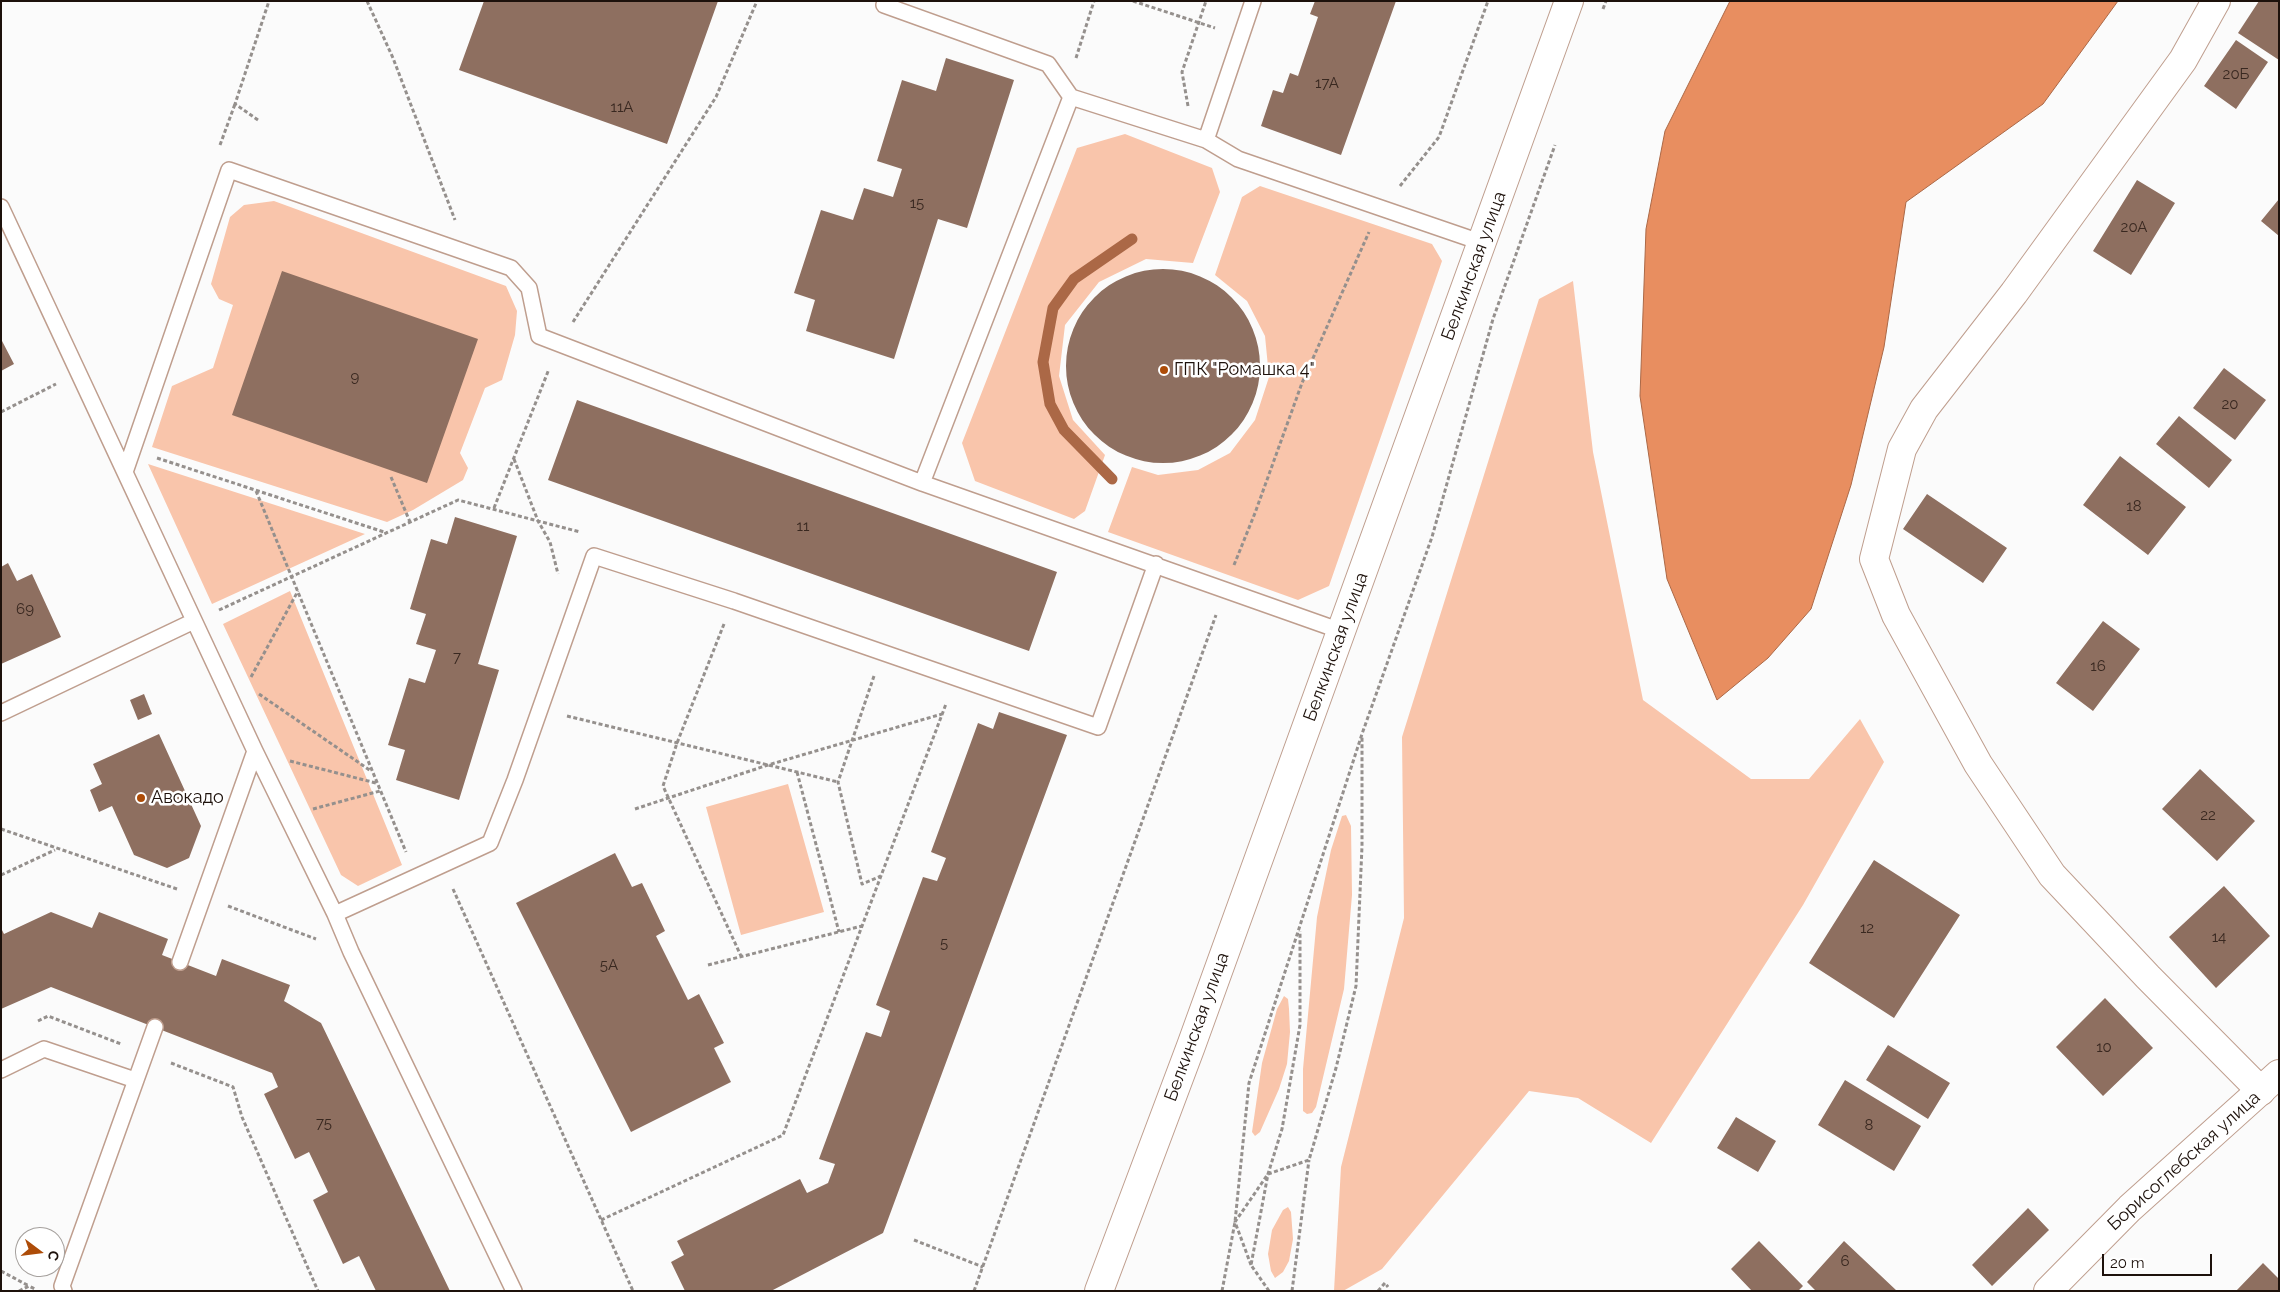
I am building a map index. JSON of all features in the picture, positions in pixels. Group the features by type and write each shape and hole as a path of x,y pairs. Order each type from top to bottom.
{"street":[{"name":"Белкинская улица","path":"1099,1291 1191,1046 1569,1"},
{"path":"2216,1 2183,60 2014,293 1924,409 1902,449 1874,559 1896,615 1978,764 2052,876 2148,977 2270,1082"},
{"name":"Борисоглебская улица","path":"2048,1291 2130,1208 2270,1082"}],"lane":[{"path":"1199,138 1242,36 1253,1"},
{"path":"884,5 1048,64 1071,97 1199,138 1238,159 1483,243"},
{"path":"922,483 1071,97"},
{"path":"125,472 229,170 511,268 529,288 539,336 922,483 1156,564 1341,631"},
{"path":"1,207 255,751 335,914 351,952 514,1291"},
{"path":"335,914 490,843 516,780 539,709 594,556 734,601 1098,727 1156,564"},
{"path":"1,714 194,622"},
{"path":"180,962 255,751"},
{"path":"64,1291 62,1286 155,1028"},
{"path":"1,1070 44,1049 135,1080"}],"path":[{"path":"258,120 235,104 269,1"},
{"path":"367,1 393,58 455,220 451,247"},
{"path":"494,508 559,344 716,97 757,1"},
{"path":"1071,97 1073,67 1094,1"},
{"path":"1133,1 1242,36"},
{"path":"1199,138 1182,72 1206,1"},
{"path":"974,1291 1225,590 1302,384 1380,209 1439,137 1488,1"},
{"path":"1602,11 1606,1"},
{"path":"1222,1291 1235,1222 1249,1083 1362,734 1432,537 1493,319 1556,142"},
{"path":"1,412 78,372"},
{"path":"133,450 387,533"},
{"path":"514,458 538,521 550,542 559,578"},
{"path":"391,477 410,522"},
{"path":"256,490 416,878"},
{"path":"194,622 458,500 600,537 594,556"},
{"path":"247,685 298,591"},
{"path":"734,601 677,743 662,786 741,956"},
{"path":"881,652 853,742 838,782 862,884 881,876"},
{"path":"601,1220 783,1135 956,678"},
{"path":"255,691 372,771"},
{"path":"539,709 838,782"},
{"path":"635,809 768,765 853,742 942,714"},
{"path":"1292,1291 1309,1160 1336,1068 1356,986 1362,846 1362,734"},
{"path":"255,751 377,783"},
{"path":"797,772 838,932"},
{"path":"287,816 380,791"},
{"path":"1,875 56,849"},
{"path":"442,866 633,1291"},
{"path":"708,965 862,926"},
{"path":"1251,1265 1268,1174 1282,1129 1300,1026 1300,928"},
{"path":"242,1117 318,1291"},
{"path":"1235,1222 1268,1174 1309,1160"},
{"path":"1235,1222 1251,1265 1269,1291"},
{"path":"914,1240 983,1266"},
{"path":"1,1271 38,1291"},
{"path":"1378,1291 1385,1283 1388,1287"},
{"path":"19,1291 29,1286"}],"shaded area":[{"path":"1730,1 2118,1 2043,104 1906,202 1884,347 1851,485 1811,609 1768,658 1717,700 1667,579 1640,396 1646,229 1665,131"},
{"path":"1125,134 1212,168 1220,192 1193,263 1146,259 1099,282 1065,325 1059,376 1073,420 1105,455 1085,511 1074,519 975,481 962,443 1077,148"},
{"path":"1260,186 1432,244 1442,261 1329,586 1298,600 1108,532 1132,467 1158,475 1198,470 1230,453 1255,420 1269,377 1265,336 1247,301 1215,275 1242,197"},
{"path":"274,201 506,286 517,311 515,335 502,380 485,388 460,453 468,468 463,480 413,510 387,522 152,447 172,386 213,368 233,305 219,299 211,284 230,217 244,205"},
{"path":"1573,281 1593,452 1643,700 1751,779 1809,779 1860,719 1884,762 1803,905 1651,1143 1578,1098 1529,1091 1382,1269 1343,1291 1334,1291 1341,1167 1404,918 1402,737 1539,299"},
{"path":"148,464 365,534 212,604"},
{"path":"290,591 402,865 358,886 341,875 223,624"},
{"path":"788,784 824,912 741,935 706,807"},
{"path":"1346,815 1351,826 1352,895 1344,989 1316,1107 1312,1113 1307,1114 1303,1111 1303,1069 1317,917 1331,850 1342,816"},
{"path":"1284,996 1288,999 1289,1009 1290,1032 1287,1064 1279,1089 1260,1132 1255,1136 1252,1132 1262,1063 1277,1009"},
{"path":"1288,1207 1291,1212 1293,1239 1289,1261 1283,1272 1275,1278 1271,1271 1268,1254 1272,1230 1283,1210"}],"building":[{"path":"484,1 718,1 667,144 459,70"},
{"path":"1315,1 1396,1 1341,155 1261,126 1273,90 1283,93 1290,73 1298,76 1318,17 1310,14"},
{"path":"2259,1 2279,1 2279,60 2238,33"},
{"path":"2236,40 2268,62 2236,109 2204,86"},
{"path":"946,58 1014,80 967,228 938,219 894,359 806,331 815,300 794,293 821,210 853,220 864,188 893,197 902,169 877,161 902,80 936,91"},
{"path":"2137,180 2175,203 2131,275 2093,251"},
{"path":"2279,199 2279,236 2261,221"},
{"name":"ГПК \"Ромашка 4\"","path":"1153,269 1173,269 1209,280 1232,297 1244,312 1253,329 1260,356 1260,376 1253,403 1244,420 1232,435 1217,447 1200,456 1173,463 1153,463 1117,452 1101,441 1088,428 1077,412 1070,394 1066,376 1066,356 1077,320 1088,304 1101,291 1117,280 1135,273"},
{"path":"282,271 478,339 427,483 232,415"},
{"path":"1,339 14,364 1,371"},
{"path":"2224,368 2266,400 2235,440 2193,408"},
{"path":"577,400 1057,572 1029,651 548,480"},
{"path":"2179,416 2232,460 2209,488 2156,444"},
{"path":"2120,456 2186,507 2148,555 2083,505"},
{"path":"1927,494 2007,548 1983,583 1903,529"},
{"path":"455,517 517,536 478,664 499,670 459,800 396,780 405,750 388,745 409,678 425,683 436,650 416,644 426,614 410,609 431,539 447,544"},
{"path":"8,563 17,581 32,574 61,637 1,664 1,567"},
{"path":"2103,621 2140,649 2093,711 2056,683"},
{"path":"144,694 152,714 138,720 130,700"},
{"path":"999,712 1067,735 883,1233 771,1291 685,1291 671,1262 684,1255 677,1241 800,1179 807,1193 828,1183 835,1164 819,1159 866,1032 881,1037 890,1011 876,1005 923,877 937,881 946,858 931,852 978,723 993,729"},
{"name":"Авокадо","path":"159,734 201,826 189,858 167,868 134,855 112,806 99,812 90,790 102,784 93,764"},
{"path":"2200,769 2255,821 2217,861 2162,809"},
{"path":"615,853 632,887 642,883 665,931 656,936 688,1000 699,994 724,1043 714,1048 731,1082 631,1132 516,903"},
{"path":"1874,860 1960,915 1894,1018 1809,963"},
{"path":"2224,886 2270,936 2216,988 2169,937"},
{"path":"51,912 92,928 99,912 168,939 162,955 216,976 222,959 290,985 284,1001 321,1023 450,1291 376,1291 359,1256 343,1264 313,1200 328,1192 309,1152 295,1159 264,1094 278,1087 272,1073 51,987 1,1009 1,928 4,934"},
{"path":"2105,998 2153,1048 2103,1096 2056,1047"},
{"path":"1888,1045 1950,1083 1928,1119 1866,1080"},
{"path":"1845,1080 1921,1126 1894,1171 1818,1125"},
{"path":"1736,1117 1776,1141 1758,1172 1717,1148"},
{"path":"2028,1208 2049,1230 1992,1286 1972,1265"},
{"path":"1759,1241 1803,1286 1798,1291 1752,1291 1731,1269"},
{"path":"1844,1241 1897,1291 1816,1291 1807,1282"},
{"path":"2263,1263 2279,1279 2279,1291 2236,1291"}],"waterway":[{"path":"1112,479 1064,430 1050,404 1043,362 1053,308 1074,279 1132,239"}],"place":[{"name":"ГПК \"Ромашка 4\"","path":"1164,370"},
{"name":"Авокадо","path":"141,798"}]}
